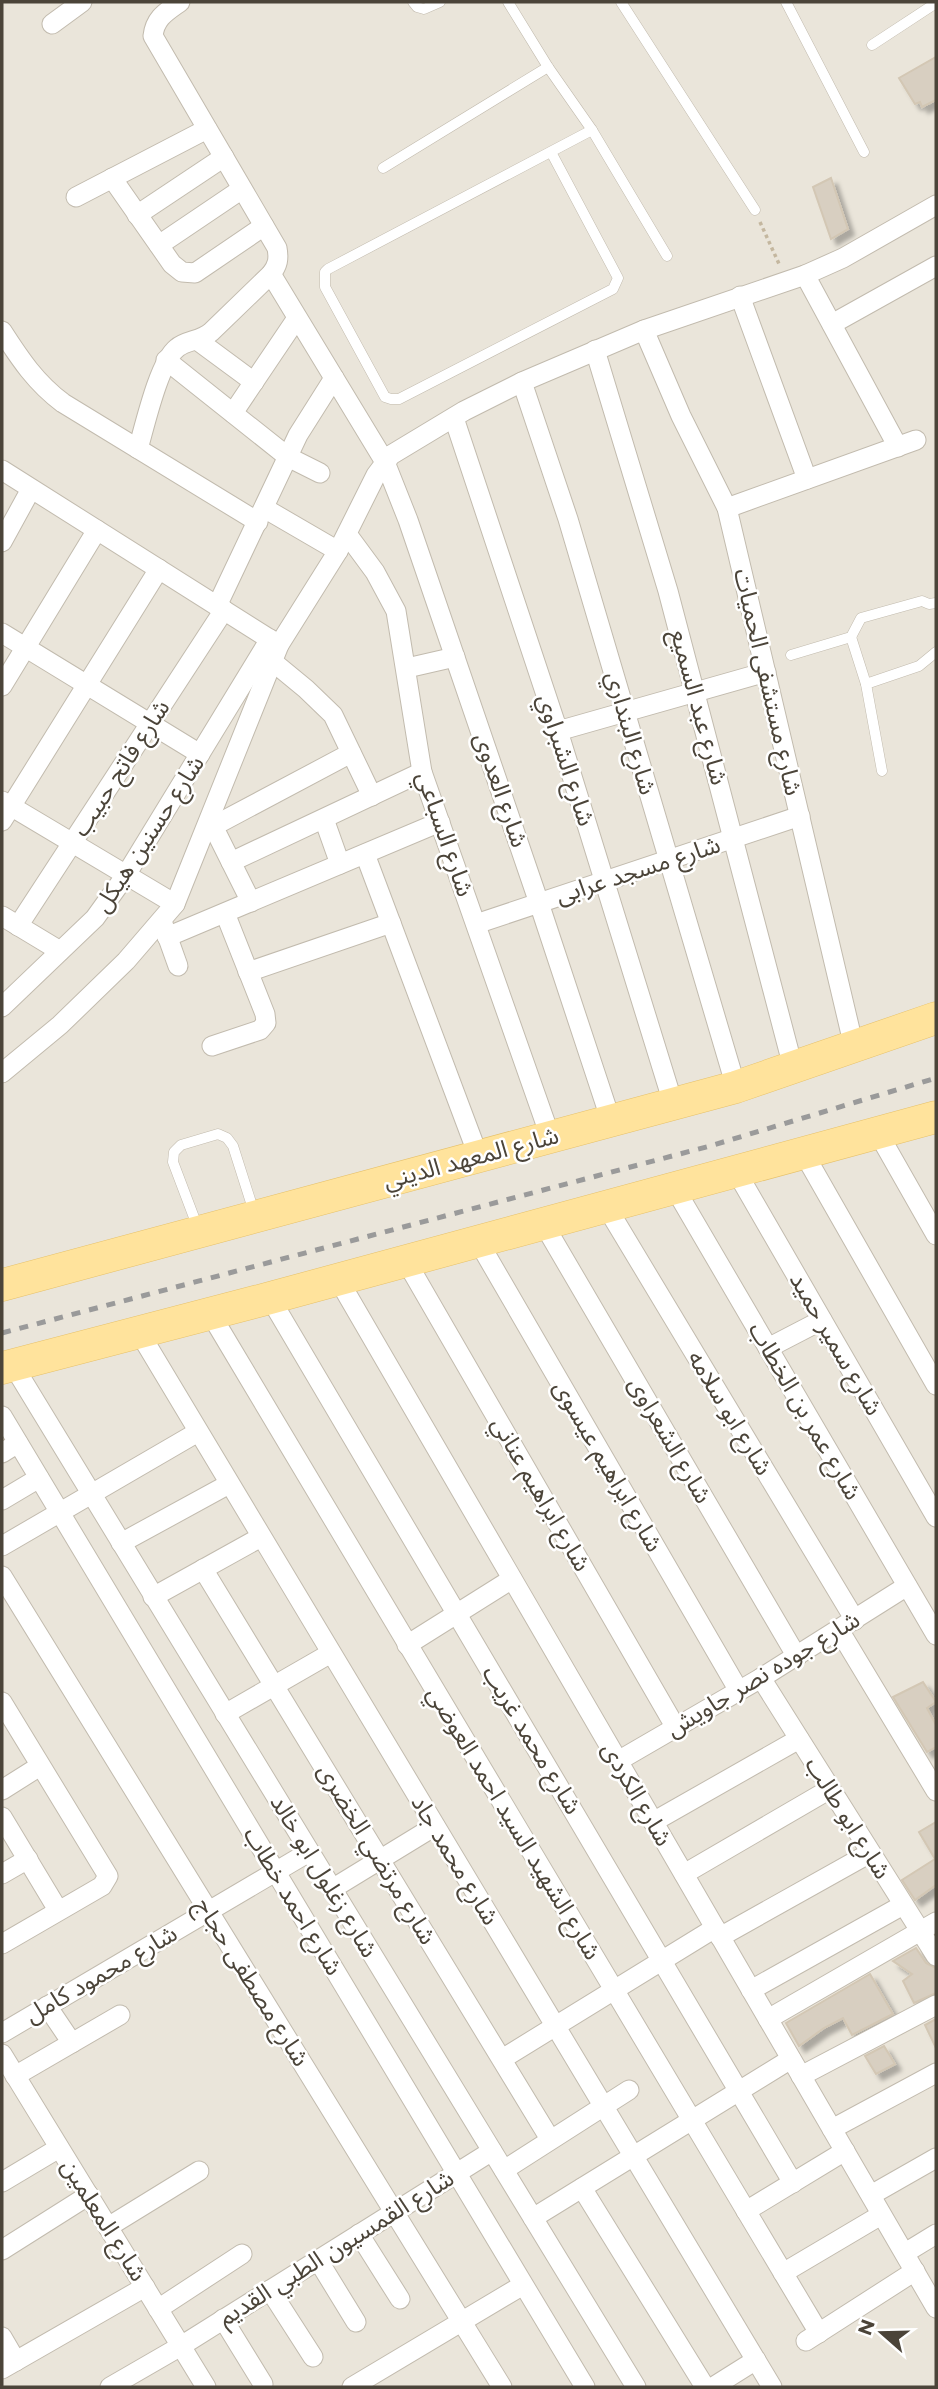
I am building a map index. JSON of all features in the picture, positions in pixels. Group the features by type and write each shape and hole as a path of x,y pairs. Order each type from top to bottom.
{"main road":[{"name":"شارع المعهد الديني","path":"2,1285 736,1087 936,1018"},
{"path":"896,1033 936,1037"},
{"path":"7,1367 936,1117"}],"street":[{"path":"52,24 82,2"},
{"path":"138,449 166,360 178,346 211,332 271,274 279,258 277,248 153,36 156,8 180,2"},
{"path":"76,197 207,129"},
{"path":"137,215 224,157"},
{"path":"112,178 172,264 183,272 195,273 264,226"},
{"path":"159,245 242,189"},
{"path":"2,1073 60,1025 126,961 164,929 210,828 274,649 343,543 385,462 401,448 522,382 594,349 796,278 843,258 936,205"},
{"path":"832,324 936,266"},
{"name":"شارع العدوى","path":"271,274 385,462 455,657 611,1121"},
{"path":"727,508 907,444 832,324 796,278"},
{"path":"740,296 807,479"},
{"path":"233,413 297,318"},
{"name":"شارع مستشفى الحميات","path":"644,330 681,416 727,508 854,1047"},
{"path":"2,331 27,371 63,404 138,449 261,515 343,543"},
{"path":"197,340 254,382"},
{"name":"شارع عبد السميع","path":"594,349 668,591 793,1067"},
{"path":"166,360 288,457 320,473"},
{"name":"شارع فاتح حبيب","path":"10,921 72,843 220,608 288,457 312,411 334,378"},
{"name":"شارع البنداري","path":"522,382 568,519 736,1087"},
{"name":"شارع الشبراوي","path":"454,418 558,731 673,1103"},
{"path":"2,470 220,608 274,649 306,688 333,715 372,796"},
{"path":"2,542 32,489"},
{"path":"2,685 97,530"},
{"name":"شارع السباعي","path":"343,543 375,572 396,611 422,772 551,1136"},
{"path":"159,569 5,809 72,843 176,904"},
{"path":"2,633 200,754"},
{"name":"شارع حسنين هيكل","path":"5,1000 95,918 127,875 200,754 274,649"},
{"path":"407,668 455,657"},
{"path":"558,731 766,672"},
{"path":"210,828 351,753"},
{"path":"231,862 422,772"},
{"name":"شارع مسجد عرابى","path":"476,924 800,816"},
{"path":"324,819 340,864"},
{"path":"164,929 251,902 440,822"},
{"path":"210,828 251,902"},
{"path":"365,854 478,1155"},
{"path":"212,1046 260,1030 266,1023 265,1014 225,912"},
{"path":"10,921 60,951"},
{"path":"248,972 391,923"},
{"path":"164,929 178,966"},
{"path":"878,1133 936,1235"},
{"path":"803,1152 936,1385"},
{"name":"شارع سمير حميد","path":"736,1171 936,1517"},
{"name":"شارع عمر بن الخطاب","path":"674,1187 936,1635"},
{"name":"شارع ابو سلامه","path":"606,1206 846,1625 936,1791"},
{"name":"شارع الشعراوى","path":"543,1223 797,1657"},
{"name":"شارع ابراهيم عيسوى","path":"478,1241 739,1691"},
{"name":"شارع ابراهيم عناني","path":"406,1261 676,1728"},
{"name":"شارع الكردى","path":"338,1279 936,2308"},
{"name":"شارع محمد غريب","path":"270,1298 793,2183"},
{"name":"شارع الشهيد السيد احمد العوضي","path":"210,1313 783,2273 812,2337 915,2271"},
{"path":"768,1348 822,1320"},
{"name":"شارع محمد جاد","path":"139,1332 772,2387"},
{"name":"شارع زغلول ابو خالد","path":"7,1367 91,1494 636,2387"},
{"name":"شارع احمد خطاب","path":"2,1416 10,1448 39,1478 60,1512 585,2387"},
{"path":"2,1546 198,1432"},
{"path":"2,1500 39,1478"},
{"path":"121,1543 229,1484"},
{"path":"153,1597 261,1537"},
{"name":"شارع مرتضي الخضرى","path":"203,1569 550,2139"},
{"name":"شارع مصطفى حجاج","path":"2,1576 502,2387"},
{"path":"407,1645 512,1579"},
{"name":"شارع جوده نصر جاويش","path":"618,1761 797,1657 907,1586"},
{"path":"225,1714 331,1653"},
{"name":"شارع ابو طالب","path":"761,1678 903,1905 928,1927 936,1956"},
{"path":"2,1702 7,1724 40,1766 108,1876 102,1885 2,1944"},
{"path":"653,1822 799,1739"},
{"path":"2,1790 40,1766"},
{"path":"684,1874 830,1789"},
{"path":"2,1817 58,1910"},
{"path":"332,1889 435,1826"},
{"name":"شارع محمود كامل","path":"2,2033 309,1852"},
{"path":"502,2059 662,1961 870,1853"},
{"path":"2,1874 28,1859"},
{"path":"751,1990 903,1905"},
{"path":"768,2019 928,1927"},
{"path":"802,2076 936,2005"},
{"path":"47,2006 72,2043"},
{"path":"15,2076 120,2015"},
{"name":"شارع المعلمين","path":"3,2057 206,2387"},
{"path":"533,2218 791,2059"},
{"path":"832,2129 936,2073"},
{"path":"503,2170 629,2090"},
{"path":"2,2182 59,2148"},
{"name":"شارع القمسيون الطبي القديم","path":"110,2387 181,2346 492,2151"},
{"path":"746,2211 845,2151"},
{"path":"871,2195 936,2158"},
{"path":"108,2227 199,2171"},
{"path":"582,2188 705,2387"},
{"path":"2,2250 89,2195"},
{"path":"783,2273 881,2215"},
{"path":"359,2234 400,2299"},
{"path":"905,2253 936,2234"},
{"path":"158,2309 242,2254"},
{"path":"318,2260 356,2322"},
{"path":"352,2387 523,2285"},
{"path":"2,2337 9,2365 145,2287"},
{"path":"270,2290 313,2357"},
{"path":"223,2319 263,2385"},
{"path":"713,2387 756,2360"}],"lane":[{"path":"413,2 424,9 440,2"},
{"path":"508,2 548,68 592,130 667,256"},
{"path":"621,2 755,210"},
{"path":"786,2 864,152"},
{"path":"872,45 936,3"},
{"path":"383,168 548,68"},
{"path":"551,152 618,278 613,289 399,399 391,400 385,397 325,287 326,272 592,130"},
{"path":"882,771 866,684 851,637 861,618 922,601 936,603"},
{"path":"791,655 851,637"},
{"path":"866,684 919,666 936,652"},
{"path":"200,1232 173,1162 174,1152 181,1145 218,1134 227,1138 233,1146 256,1216"}],"path":[{"path":"755,210 796,278"}],"shaded area":[{"path":"2,2 936,2 936,2387 2,2387"}],"building":[{"path":"936,57 936,100 922,107 920,102 915,104 899,78"},
{"path":"831,178 848,229 831,239 813,187"},
{"path":"923,1682 936,1702 927,1708 936,1725 936,1747 927,1752 893,1697"},
{"path":"936,1822 936,1885 915,1900 902,1880 935,1859 919,1832"},
{"path":"916,1948 926,1963 936,1968 936,1993 914,2003 903,1981 912,1974 893,1961"},
{"path":"870,1974 893,2014 852,2035 843,2018 799,2046 786,2023"},
{"path":"936,2019 936,2048 925,2025"},
{"path":"884,2046 895,2064 876,2074 865,2056"}],"railway":[{"path":"2,1333 710,1146 936,1078"}]}
